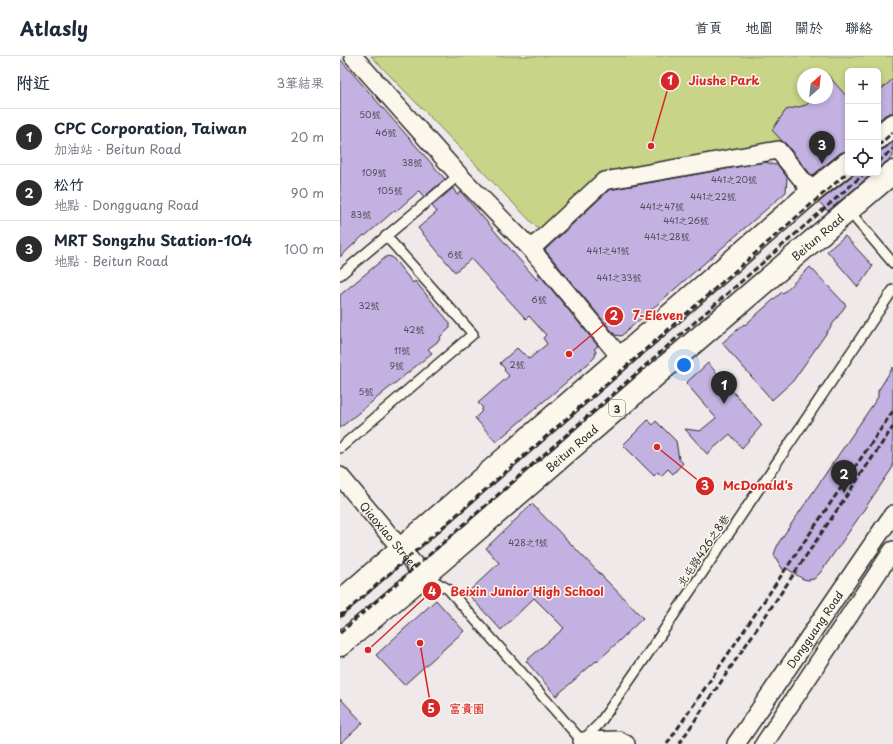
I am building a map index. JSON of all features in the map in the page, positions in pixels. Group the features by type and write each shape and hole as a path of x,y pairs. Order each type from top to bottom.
{"main road":[{"path":"881,135 893,125"},
{"path":"340,602 845,165"},
{"name":"Beitun Road","path":"340,645 441,561 893,172"}],"street":[{"path":"353,56 459,175 531,249 621,358"},
{"path":"531,249 604,180 778,150 804,182 814,191"},
{"name":"Qiaoxiao Street","path":"340,476 423,575"},
{"name":"Dongguang Road","path":"736,744 893,514"},
{"name":"Dongguang Road","path":"764,744 893,550"},
{"path":"581,742 618,740 626,744"}],"lane":[{"path":"340,275 459,175"},
{"path":"848,210 893,263"},
{"path":"340,448 473,334 386,236"},
{"name":"北屯路426之8巷","path":"581,742 599,724 641,664 893,290"},
{"path":"423,575 448,589 581,742"}],"green space":[{"path":"371,56 893,56 893,98 881,110 881,68 845,68 845,146 817,174 785,149 603,180 541,232"}],"building":[{"path":"340,59 445,179 424,197 419,191 365,236 364,235 340,257"},
{"path":"893,79 893,113 885,115 881,118 881,104 881,89"},
{"path":"833,81 845,95 845,151 840,153 812,176 786,144 772,130 786,110 806,105 833,104"},
{"path":"893,142 893,157 881,166 881,150"},
{"path":"765,162 775,165 777,164 787,177 786,192 621,336 615,335 545,250 609,190"},
{"path":"852,176 869,176 828,211 819,202"},
{"path":"453,188 457,195 461,192 537,280 538,273 598,346 594,349 596,351 595,357 590,362 496,442 475,418 483,408 478,403 509,376 500,363 517,348 529,359 547,344 543,338 546,335 529,316 526,319 471,259 455,272 418,228 437,212 432,206"},
{"path":"845,236 873,266 858,287 827,251"},
{"path":"387,256 392,257 413,283 415,281 450,323 450,328 440,337 441,339 428,349 432,353 340,428 340,295"},
{"path":"810,267 846,305 793,381 772,400 722,343 782,292 783,293"},
{"path":"708,363 762,425 742,448 730,434 707,454 685,429 700,431 716,418 686,383"},
{"path":"893,367 893,467 842,542 814,579 803,579 786,568 784,571 774,554 779,542 878,397 878,391"},
{"path":"648,420 653,425 656,421 676,441 679,459 683,463 673,474 668,469 661,476 658,472 654,476 623,445"},
{"path":"532,504 643,618 597,662 596,661 556,696 526,661 564,628 534,598 501,630 467,593 499,563 486,548"},
{"path":"436,600 464,631 404,685 376,655"},
{"path":"340,698 363,723 340,744"}],"railway":[{"path":"881,143 893,132"},
{"path":"881,159 893,149"},
{"path":"340,617 845,175"},
{"path":"340,633 862,176"},
{"path":"667,744 893,411"},
{"path":"679,744 893,427"}],"place":[{"name":"Jiushe Park","path":"651,146"},
{"name":"MRT Songzhu Station-104","path":"822,164"},
{"name":"7-Eleven","path":"569,354"},
{"name":"CPC Corporation, Taiwan","path":"724,404"},
{"name":"McDonald's","path":"657,447"},
{"name":"松竹","path":"844,493"},
{"name":"富貴園","path":"420,643"},
{"name":"Beixin Junior High School","path":"368,650"}]}
